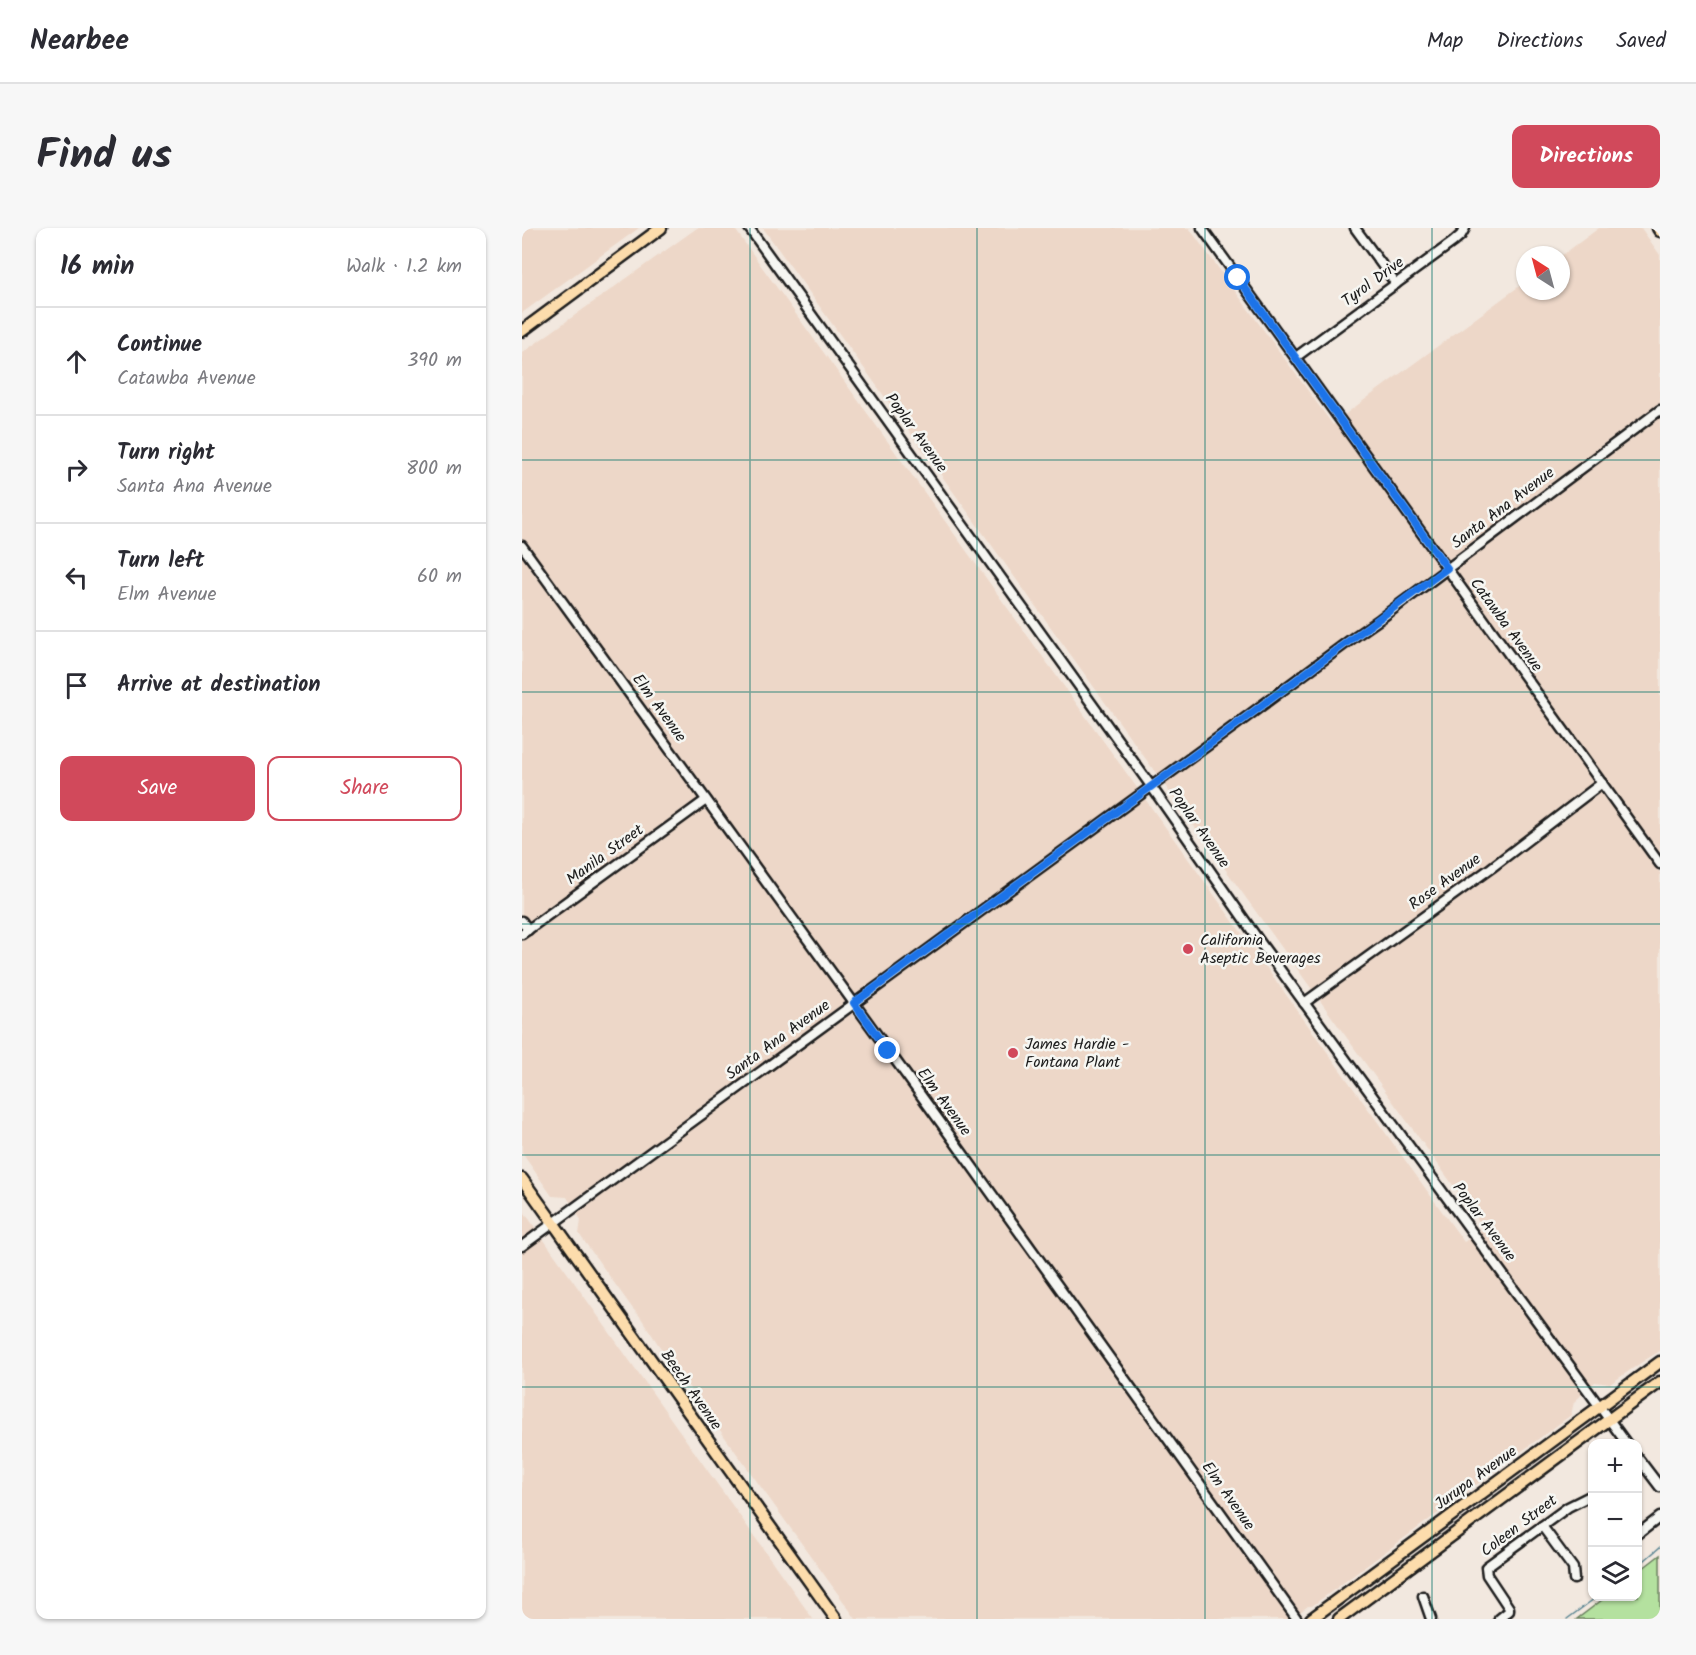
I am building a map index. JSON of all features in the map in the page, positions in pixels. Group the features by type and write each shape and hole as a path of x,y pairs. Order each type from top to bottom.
{"main road":[{"path":"522,331 661,228"},
{"name":"Beech Avenue","path":"522,1179 836,1619"},
{"name":"Jurupa Avenue","path":"1311,1619 1660,1362"},
{"name":"Jurupa Avenue","path":"1340,1619 1660,1382"}],"street":[{"name":"Poplar Avenue","path":"749,228 1151,786 1304,1003 1624,1439"},
{"name":"Catawba Avenue","path":"1202,228 1660,864"},
{"path":"1355,228 1396,284"},
{"name":"Tyrol Drive","path":"1296,357 1454,242 1465,228"},
{"name":"Santa Ana Avenue","path":"522,1246 1237,724 1660,410"},
{"name":"Elm Avenue","path":"522,546 941,1123 1297,1619"},
{"name":"Rose Avenue","path":"1304,1003 1491,868 1602,783"},
{"name":"Manila Street","path":"525,932 706,800"},
{"path":"522,921 525,932"},
{"path":"1642,1463 1660,1487"},
{"name":"Coleen Street","path":"1499,1619 1509,1611 1509,1608 1487,1575 1486,1567 1568,1507 1588,1497"},
{"path":"1642,1531 1660,1517"},
{"path":"1542,1526 1573,1568 1574,1579"},
{"path":"1423,1596 1431,1619"}],"shaded area":[{"path":"522,228 639,228 522,313"},
{"path":"697,228 734,228 1464,1242 1484,1228 763,228 1189,228 1333,425 1516,289 1516,300 1570,300 1570,249 1599,228 1641,228 1660,255 1660,869 1658,870 1660,873 1660,1351 1610,1384 1595,1382 1574,1402 1571,1415 1312,1606 1308,1606 1291,1619 856,1619 579,1234 581,1220 567,1197 552,1196 522,1153 522,353"},
{"path":"522,1209 813,1619 522,1619"}],"green space":[{"path":"1660,1555 1660,1619 1577,1619 1601,1601 1642,1601 1642,1569"}],"waterway":[{"path":"1642,1563 1660,1547"},
{"path":"1567,1619 1591,1601"}],"place":[{"name":"California Aseptic Beverages","path":"1188,949"},
{"name":"James Hardie - Fontana Plant","path":"1013,1053"}],"route":[{"path":"888,1051 854,1003 1447,568 1238,278"}]}
